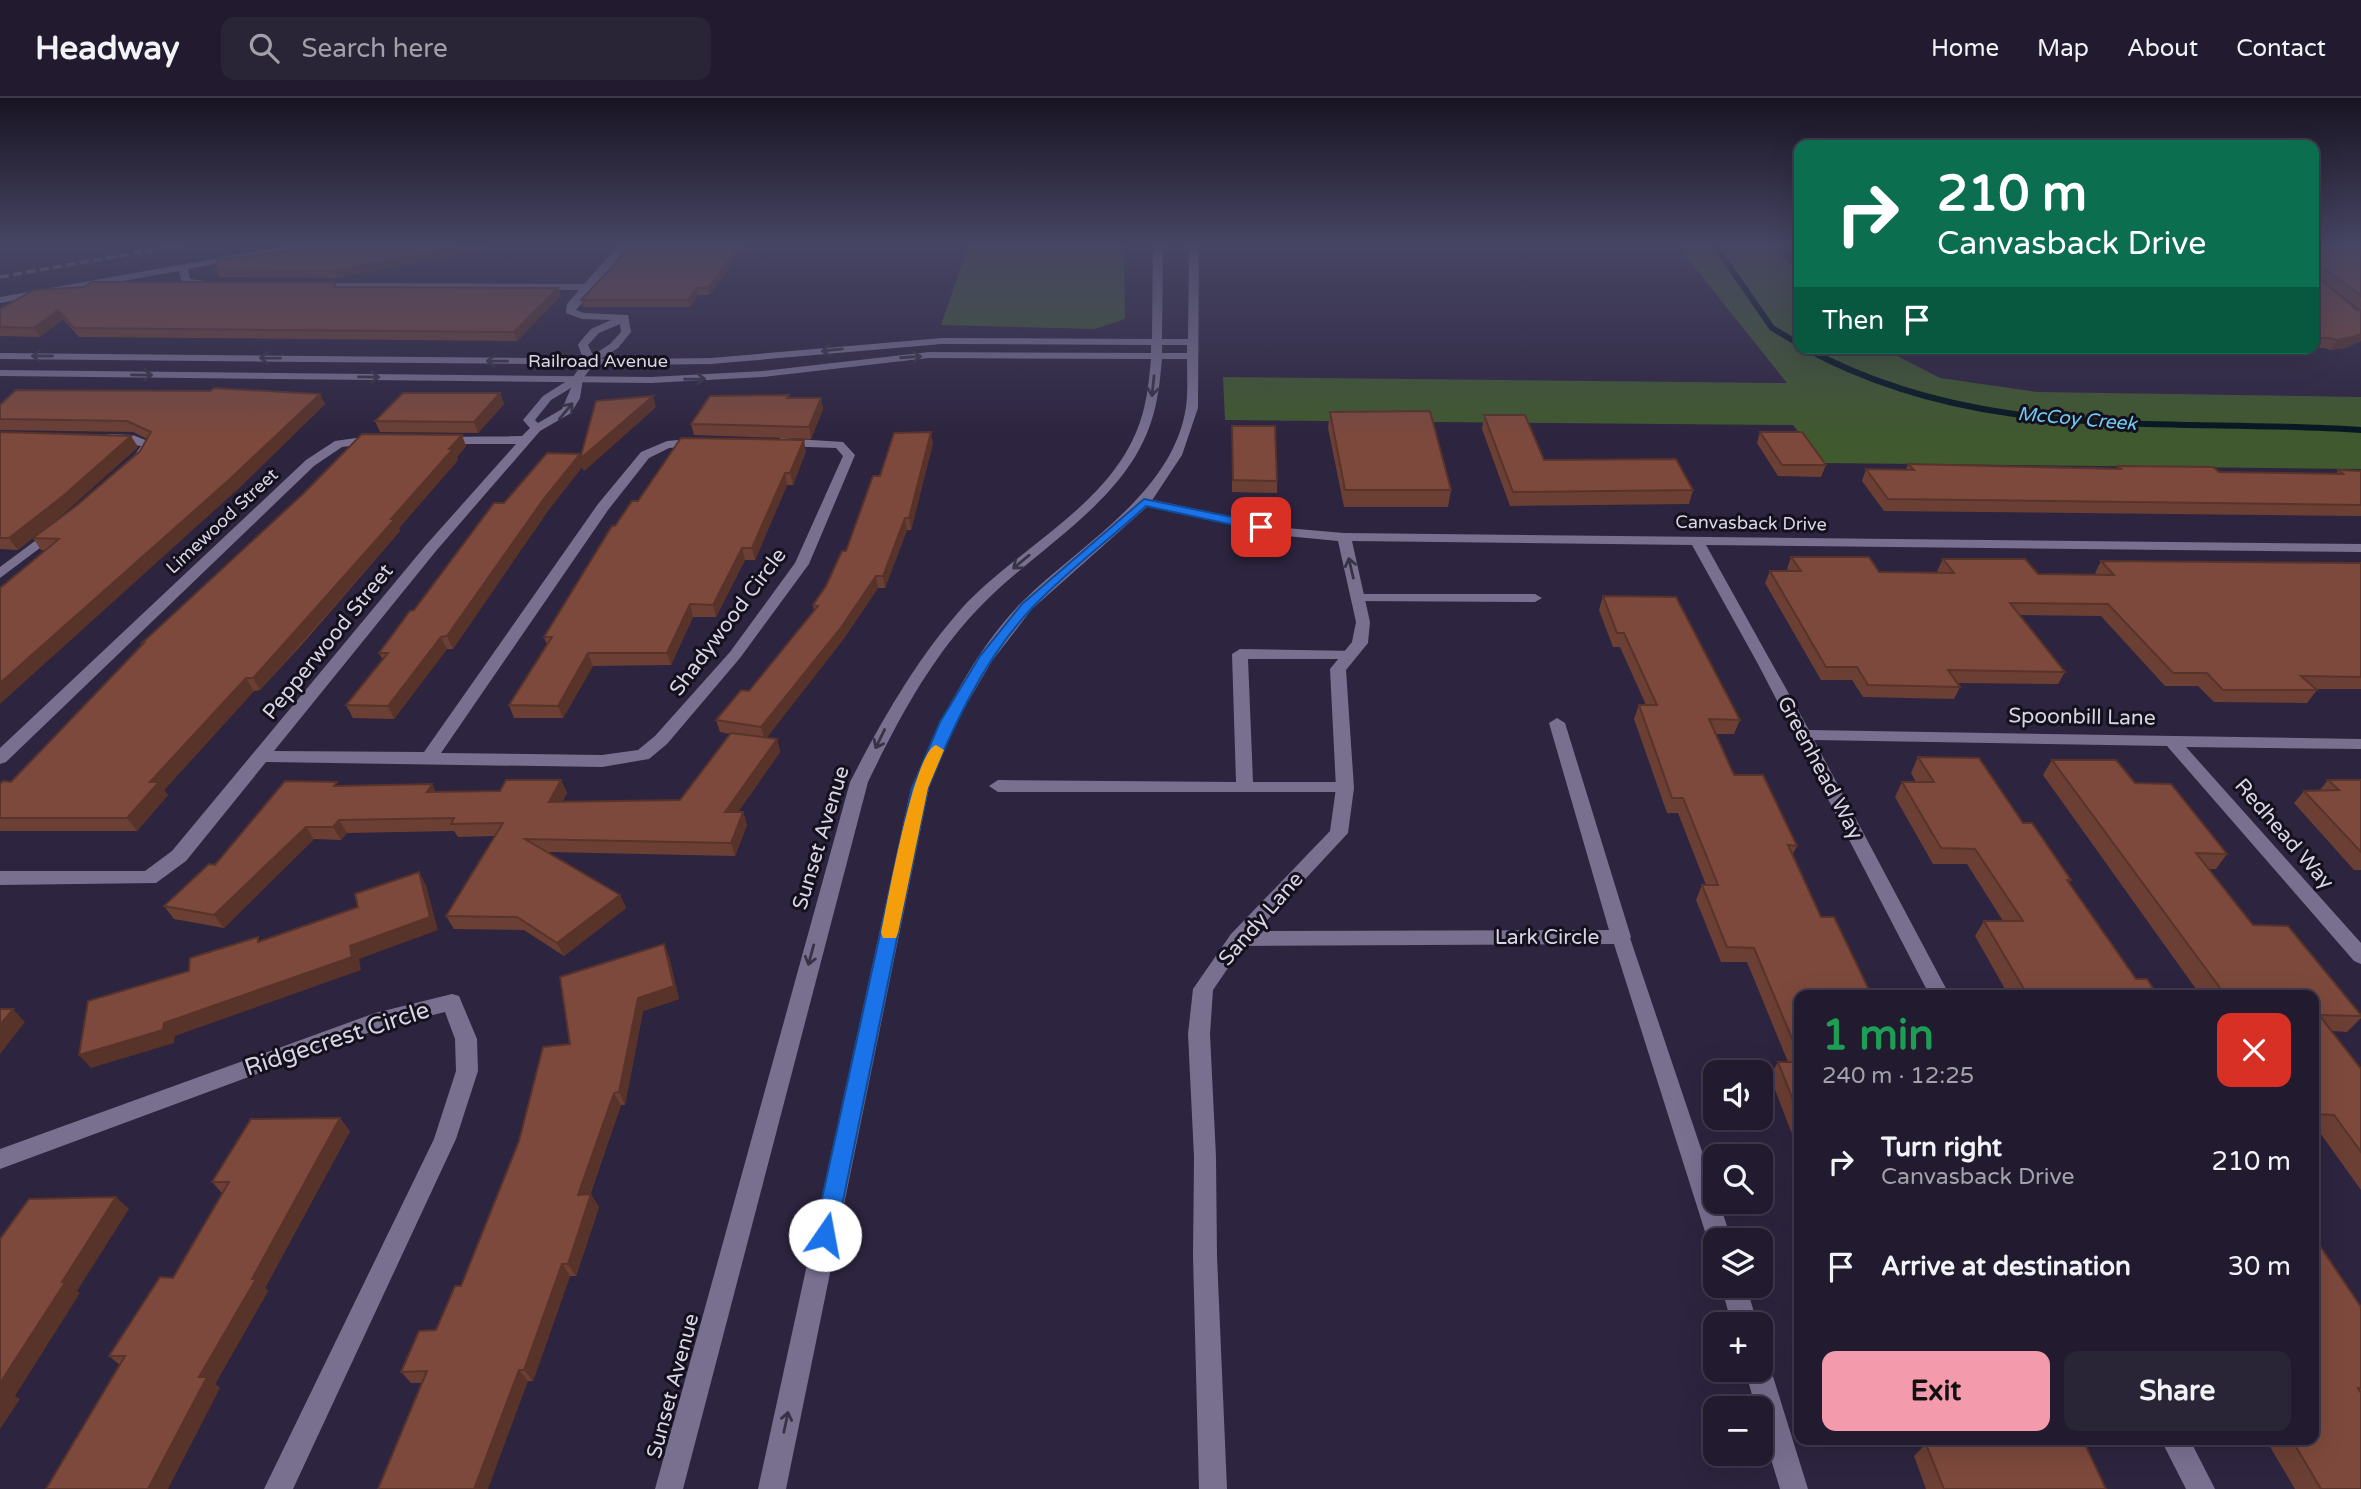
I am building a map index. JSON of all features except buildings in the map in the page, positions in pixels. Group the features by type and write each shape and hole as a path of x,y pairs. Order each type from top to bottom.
{"street":[{"path":"571,309 582,316 624,317"},
{"name":"Sunset Avenue","path":"669,1489 859,782 893,712 934,651 988,589 1101,491 1133,450 1151,405 1156,309"},
{"path":"772,1489 920,788 948,722 985,659 1027,606 1144,502 1176,455 1192,408 1194,309"},
{"path":"624,317 625,332 614,346 590,362 583,345 595,331 624,317"},
{"name":"Railroad Avenue","path":"0,356 590,362 711,361 942,341 1155,349"},
{"name":"Railroad Avenue","path":"0,373 707,378 942,355 1194,349"},
{"name":"Pepperwood Street","path":"536,428 529,420 547,398 577,379 590,362"},
{"name":"Pepperwood Street","path":"0,878 149,878 180,856 431,548 536,428 558,420 577,398 577,379"},
{"path":"93,438 133,439 149,443 141,457 122,473"},
{"name":"Limewood Street","path":"0,758 310,463 339,444 365,439 393,440"},
{"path":"419,440 525,440"},
{"path":"429,758 508,640 603,507 645,456 667,445 719,442"},
{"name":"Shadywood Circle","path":"264,756 601,761 643,755 661,740 735,655 802,565 849,456 839,445 770,442"},
{"name":"Canvasback Drive","path":"1144,502 1286,532 1344,537 2361,548"},
{"path":"0,574 67,520"},
{"name":"Sandy Lane","path":"1213,1489 1205,1256 1205,1157 1199,1034 1203,989 1238,939 1339,833 1345,788 1338,669 1360,643 1363,622 1344,537"},
{"name":"Greenhead Way","path":"1697,541 1766,664 1937,990"},
{"path":"1359,598 1535,598"},
{"path":"1245,788 1240,654 1350,654"},
{"path":"1557,723 1621,937"},
{"name":"Spoonbill Lane","path":"1802,735 2361,744"},
{"name":"Redhead Way","path":"2173,742 2361,956"},
{"path":"998,786 1345,788"},
{"name":"Lark Circle","path":"1238,939 1621,937 1716,1228"},
{"name":"Ridgecrest Circle","path":"0,1159 382,1019 452,1002 466,1039 467,1071 444,1139 278,1489"},
{"path":"1762,1382 1794,1489"},
{"path":"2178,1445 2201,1489"}],"green space":[{"path":"947,309 1125,309 1125,319 1095,329 941,325"},
{"path":"1728,309 1794,309 1794,354 1894,354 1940,378 2038,392 2361,397 2361,469 1822,463 1793,425 1225,420 1223,377 1787,383"}],"waterway":[{"name":"McCoy Creek","path":"1759,309 1772,328 1794,341"},
{"name":"McCoy Creek","path":"1818,354 1872,379 1940,400 2008,413 2077,421 2361,430"}],"slow traffic":[{"path":"890,933 920,788 936,750"}],"route":[{"path":"825,1235 920,788 948,722 985,659 1027,606 1144,502 1261,527"}]}
